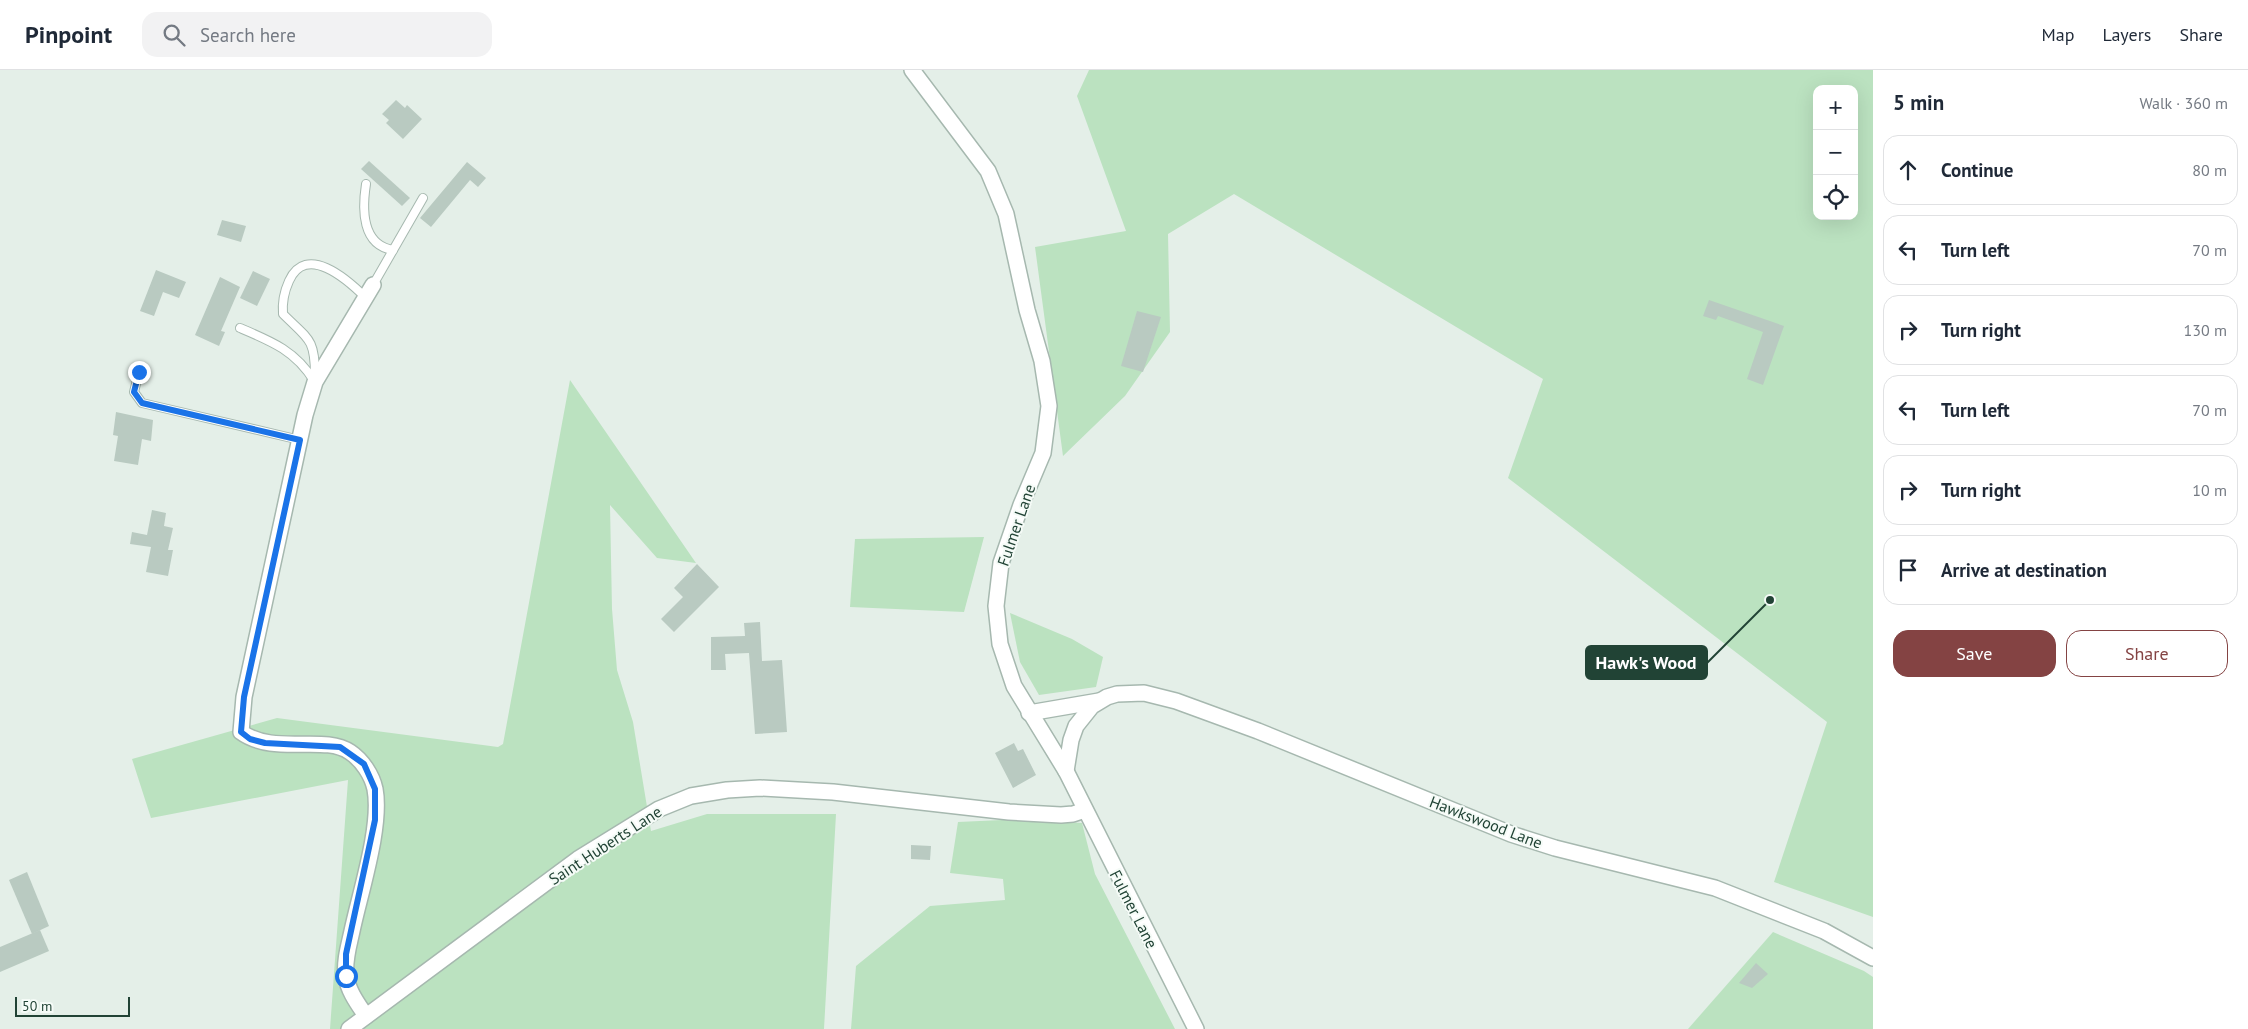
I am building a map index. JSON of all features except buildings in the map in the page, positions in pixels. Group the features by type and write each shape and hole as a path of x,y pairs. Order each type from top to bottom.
{"street":[{"name":"Fulmer Lane","path":"912,70 988,171 1006,214 1027,310 1042,361 1049,406 1043,453 1021,505 1001,563 996,606 1000,644 1014,686 1066,771 1196,1029"},
{"path":"366,1016 352,995 346,976 346,954 375,820 375,789 364,764 340,747 265,743 250,739 241,732 244,697 300,440 315,382 369,292"},
{"name":"Hawkswood Lane","path":"1029,712 1099,701 1107,697 1130,692 1144,693 1176,701 1349,766 1511,834 1555,848 1715,888 1824,931 1873,958"},
{"path":"1066,771 1071,740 1076,726 1099,701"},
{"name":"Saint Huberts Lane","path":"349,1029 578,859 659,809 691,796 727,790 760,788 833,792 1009,812 1061,815 1085,810"}],"lane":[{"path":"366,184 364,199 372,239 379,247 393,250"},
{"path":"315,382 314,351 311,342 283,314 283,297 294,270 302,264 310,263 324,267 369,292 423,198"},
{"path":"240,328 278,344 296,356 315,382"},
{"path":"139,372 134,392 142,403 300,440"}],"green space":[{"path":"1089,70 1873,70 1873,917 1774,882 1827,722 1508,478 1543,379 1234,194 1168,234 1170,332 1125,396 1063,456 1035,247 1126,231 1077,96"},
{"path":"570,380 696,563 657,558 610,505 612,609 617,670 633,722 651,831 707,814 836,814 824,1029 330,1029 348,780 151,818 132,759 277,718 498,747 503,744"},
{"path":"984,537 964,612 850,607 855,539"},
{"path":"1010,613 1072,639 1103,657 1096,687 1039,695 1020,662"},
{"path":"1022,819 1082,823 1095,874 1175,1029 851,1029 856,966 930,906 1005,900 1003,879 950,873 958,822"},
{"path":"1773,932 1864,971 1873,977 1873,1029 1688,1029"}],"place":[{"name":"Hawk's Wood","path":"1770,600"}],"route":[{"path":"139,372 134,392 137,399 142,403 300,440 244,697 241,732 250,739 265,743 293,746 340,747 364,764 375,789 375,820 346,954 346,976"}]}
